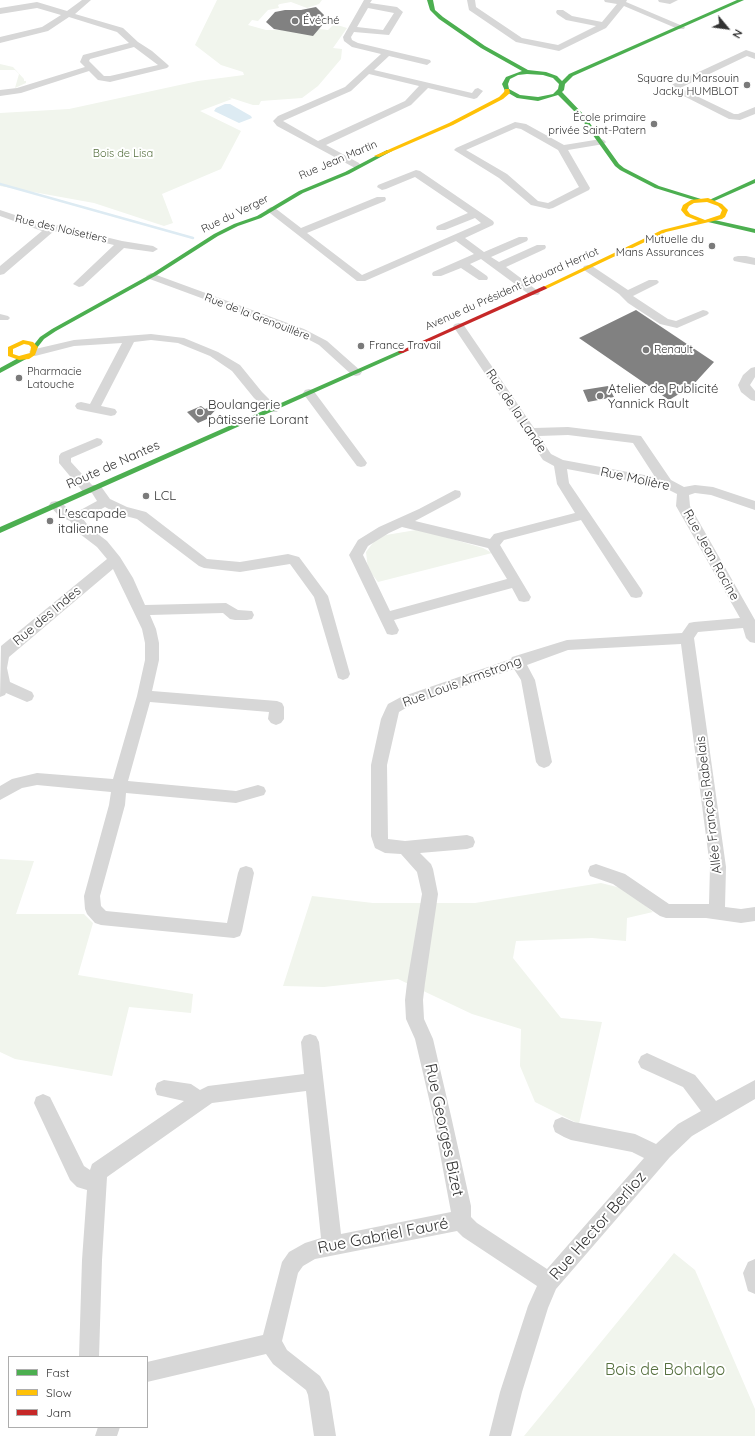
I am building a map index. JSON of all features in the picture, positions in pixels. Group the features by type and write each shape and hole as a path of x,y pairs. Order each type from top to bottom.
{"main road":[{"path":"430,0 431,6 437,15 483,48 527,72"},
{"path":"610,58 563,70 544,73 527,72 516,74 508,78 505,84 507,90 514,95 538,99 550,97 561,90 562,84 571,75 610,58 681,27 741,0"},
{"path":"483,48 503,69 508,78"},
{"path":"544,73 555,77 562,84"},
{"name":"Rue Jean Martin","path":"236,225 287,196 451,124 501,98 507,93 507,90"},
{"path":"558,93 582,116 586,124 622,169 657,187 698,200 710,201 743,188 755,181"},
{"name":"Rue Jean Martin","path":"451,124 525,98"},
{"path":"538,99 557,107 586,124"},
{"name":"Rue du Verger","path":"24,358 31,356 42,338 54,330 151,276 205,242 236,225 250,221 295,195 344,174 389,152"},
{"path":"657,187 685,210 691,217 755,231"},
{"path":"707,221 720,218 724,210 743,188"},
{"name":"Avenue du Président Édouard Herriot","path":"664,231 685,210 689,202 698,200"},
{"path":"710,201 724,210 755,225"},
{"name":"Avenue du Président Édouard Herriot","path":"237,424 534,293 664,231 707,221"},
{"name":"Rue du Verger","path":"0,346 20,343 54,330"},
{"path":"0,366 10,348 20,343 31,343 35,349"},
{"path":"7,354 24,358"},
{"path":"0,371 24,358"},
{"name":"Route de Nantes","path":"0,530 237,424"}],"street":[{"path":"0,40 45,29 69,14 87,0"},
{"path":"471,0 472,8 519,40 559,48 604,25 623,2"},
{"path":"608,0 623,2 681,27"},
{"path":"662,0 674,0"},
{"path":"386,33 399,12 398,10 366,3 347,37 349,42 355,45 427,62"},
{"path":"0,11 37,5 120,30 135,44 149,53 168,69 110,79 101,78 84,62 86,57 135,44"},
{"path":"560,12 569,18 604,25"},
{"path":"352,29 397,34"},
{"path":"355,165 280,124 278,121 281,118 348,89 387,53"},
{"path":"755,56 746,53 676,86 675,89 732,117 740,118 755,110"},
{"path":"0,93 18,91 91,68"},
{"path":"368,71 474,96 478,91"},
{"path":"318,145 408,103 426,84"},
{"path":"562,148 584,188 549,206 535,203 503,176 459,150 515,124 524,126 562,148 600,142"},
{"path":"271,210 361,279 489,224 416,173 382,187"},
{"path":"299,232 381,199"},
{"name":"Rue des Noisetiers","path":"0,213 44,228 52,227 122,244 153,249"},
{"path":"441,228 475,214"},
{"path":"0,272 52,227"},
{"path":"457,237 534,293"},
{"path":"437,274 523,239"},
{"name":"Rue des Noisetiers","path":"79,284 122,244"},
{"path":"498,267 541,247"},
{"path":"738,259 746,259 755,262"},
{"path":"462,264 483,278"},
{"path":"588,268 625,294 632,301 664,322 677,325 703,313"},
{"name":"Rue de la Grenouillère","path":"151,276 300,331 323,343 356,372"},
{"path":"625,294 632,293 653,282"},
{"name":"Rue de la Lande","path":"459,326 547,457 550,460 560,464"},
{"path":"35,349 74,343 130,338 151,337 175,339 214,354 236,368 258,395 273,408"},
{"path":"94,408 130,338"},
{"path":"755,371 747,378 744,385 745,389 755,397"},
{"path":"309,393 360,463"},
{"path":"81,406 111,412"},
{"path":"530,432 568,431 637,440 666,483"},
{"path":"97,442 65,456 65,463 105,502 123,512 141,515 204,563 240,567 292,558 321,596 342,674"},
{"path":"560,464 563,484 636,593"},
{"name":"Rue Molière","path":"560,464 666,483 683,492 696,489 713,491 755,506"},
{"name":"Rue Jean Racine","path":"683,492 683,506 749,622 751,634 755,638"},
{"path":"392,630 356,554 363,543 384,530 403,522 455,494"},
{"path":"75,518 105,502"},
{"path":"56,505 64,513 75,518 85,531 102,544 115,560 149,629 152,644 152,660 144,696 119,786 117,805 92,896 94,909 101,918 234,931 246,873"},
{"path":"493,544 499,537 584,515"},
{"path":"403,522 493,544 524,597"},
{"name":"Rue des Indes","path":"27,696 1,688 0,668 2,656 6,650 115,560"},
{"path":"386,617 514,582"},
{"path":"140,610 226,608 235,615 247,615"},
{"path":"687,638 690,631 694,628 749,622"},
{"name":"Rue Louis Armstrong","path":"467,842 405,848 386,846 381,843 379,836 379,765 389,719 393,708 406,701 517,661 567,645 687,638"},
{"name":"Allée François Rabelais","path":"687,638 718,867 716,913"},
{"path":"517,661 528,680 544,762"},
{"path":"144,696 277,707 276,719"},
{"path":"0,794 18,783 38,779 236,797 258,791"},
{"name":"Rue Georges Bizet","path":"405,848 425,869 430,894 414,1000 415,1019 424,1039 461,1206 461,1221"},
{"path":"596,871 619,879 666,911 706,911 741,916 755,914"},
{"path":"310,1042 332,1246"},
{"path":"647,1062 689,1081 714,1113"},
{"path":"89,1356 92,1260 97,1180 99,1170 208,1095 314,1081"},
{"path":"164,1089 191,1094 198,1101"},
{"name":"Rue Hector Berlioz","path":"500,1436 511,1392 538,1306 549,1282 659,1156 685,1130 755,1089"},
{"path":"43,1103 77,1173 84,1180 97,1180"},
{"path":"562,1126 571,1130 635,1143 659,1156"},
{"name":"Rue Gabriel Fauré","path":"270,1343 290,1269 296,1259 312,1250 448,1222 461,1221 470,1230 549,1282"},
{"path":"755,1269 753,1273 755,1284"},
{"path":"148,1372 270,1343 280,1357 313,1383 318,1392 325,1436"}],"green space":[{"name":"Bois de Lisa","path":"217,0 322,0 319,4 307,8 291,2 280,4 278,5 279,8 268,10 258,21 252,20 248,25 266,30 281,30 313,35 319,29 328,30 334,24 347,28 333,48 342,49 341,59 318,86 302,98 261,101 259,105 253,105 228,97 232,99 200,111 241,131 221,169 162,194 173,223 164,226 94,203 0,186 0,113 69,109 198,81 244,75 243,72 221,65 195,45"},
{"path":"0,64 13,67 24,79 24,81 26,81 26,83 15,88 19,74 15,70 0,70"},
{"path":"416,530 483,548 492,553 378,582 368,569 366,552 375,540 386,535"},
{"path":"0,859 34,861 16,914 84,914 93,923 78,975 193,994 191,1013 129,1007 112,1076 15,1059 0,1052"},
{"path":"601,883 625,889 653,912 627,918 626,941 592,938 516,941 513,958 561,1018 602,1022 579,1124 535,1102 520,1066 521,1029 472,1014 398,979 324,987 283,986 312,896 373,903 475,903"},
{"name":"Bois de Bohalgo","path":"674,1253 695,1270 755,1409 755,1436 524,1436"}],"shaded area":[{"path":"225,104 230,104 252,118 239,123 214,111 216,108"}],"building":[{"name":"Évéché","path":"316,7 324,15 320,22 324,23 313,36 274,29 266,22 275,12"},
{"name":"Renault","path":"636,310 714,362 692,386 669,400 579,338"},
{"name":"Atelier de Publicité Yannick Rault","path":"608,386 614,397 588,402 583,390"},
{"name":"Boulangerie pâtisserie Lorant","path":"224,401 207,419 198,423 187,412 201,406 205,409"}],"waterway":[{"path":"0,184 193,238"}],"traffic: fast":[{"path":"430,0 433,10 441,18 483,47 527,72"},
{"path":"562,84 571,75 741,0"},
{"path":"527,72 544,73 555,77 562,84 561,90 555,95 538,99 519,97 507,90 505,84 508,78 516,74 527,72"},
{"path":"559,93 582,116 617,165 622,169 657,187 699,200"},
{"path":"35,347 42,338 54,330 155,274 216,235 236,225 259,217 301,192 347,173 389,151"},
{"path":"710,201 755,181"},
{"path":"710,221 755,231"},
{"path":"0,530 401,352"},
{"path":"0,371 24,358"}],"traffic: slow":[{"path":"377,156 451,124 501,98 507,93 507,90"},
{"path":"544,288 664,231 720,218 723,216 725,210 720,205 708,200 693,201 686,205 684,210 688,215 703,221"},
{"path":"23,342 31,343 35,347 33,354 27,357 19,358 10,355 10,348 23,342"}],"traffic: jam":[{"path":"401,352 544,288"}],"place":[{"name":"Évéché","path":"295,21"},
{"name":"Square du Marsouin Jacky HUMBLOT","path":"747,85"},
{"name":"École primaire privée Saint-Patern","path":"654,124"},
{"name":"Mutuelle du Mans Assurances","path":"712,246"},
{"name":"France Travail","path":"361,346"},
{"name":"Renault","path":"646,350"},
{"name":"Pharmacie Latouche","path":"19,378"},
{"name":"Atelier de Publicité Yannick Rault","path":"600,396"},
{"name":"Boulangerie pâtisserie Lorant","path":"200,412"},
{"name":"LCL","path":"146,496"},
{"name":"L'escapade italienne","path":"50,521"}]}
